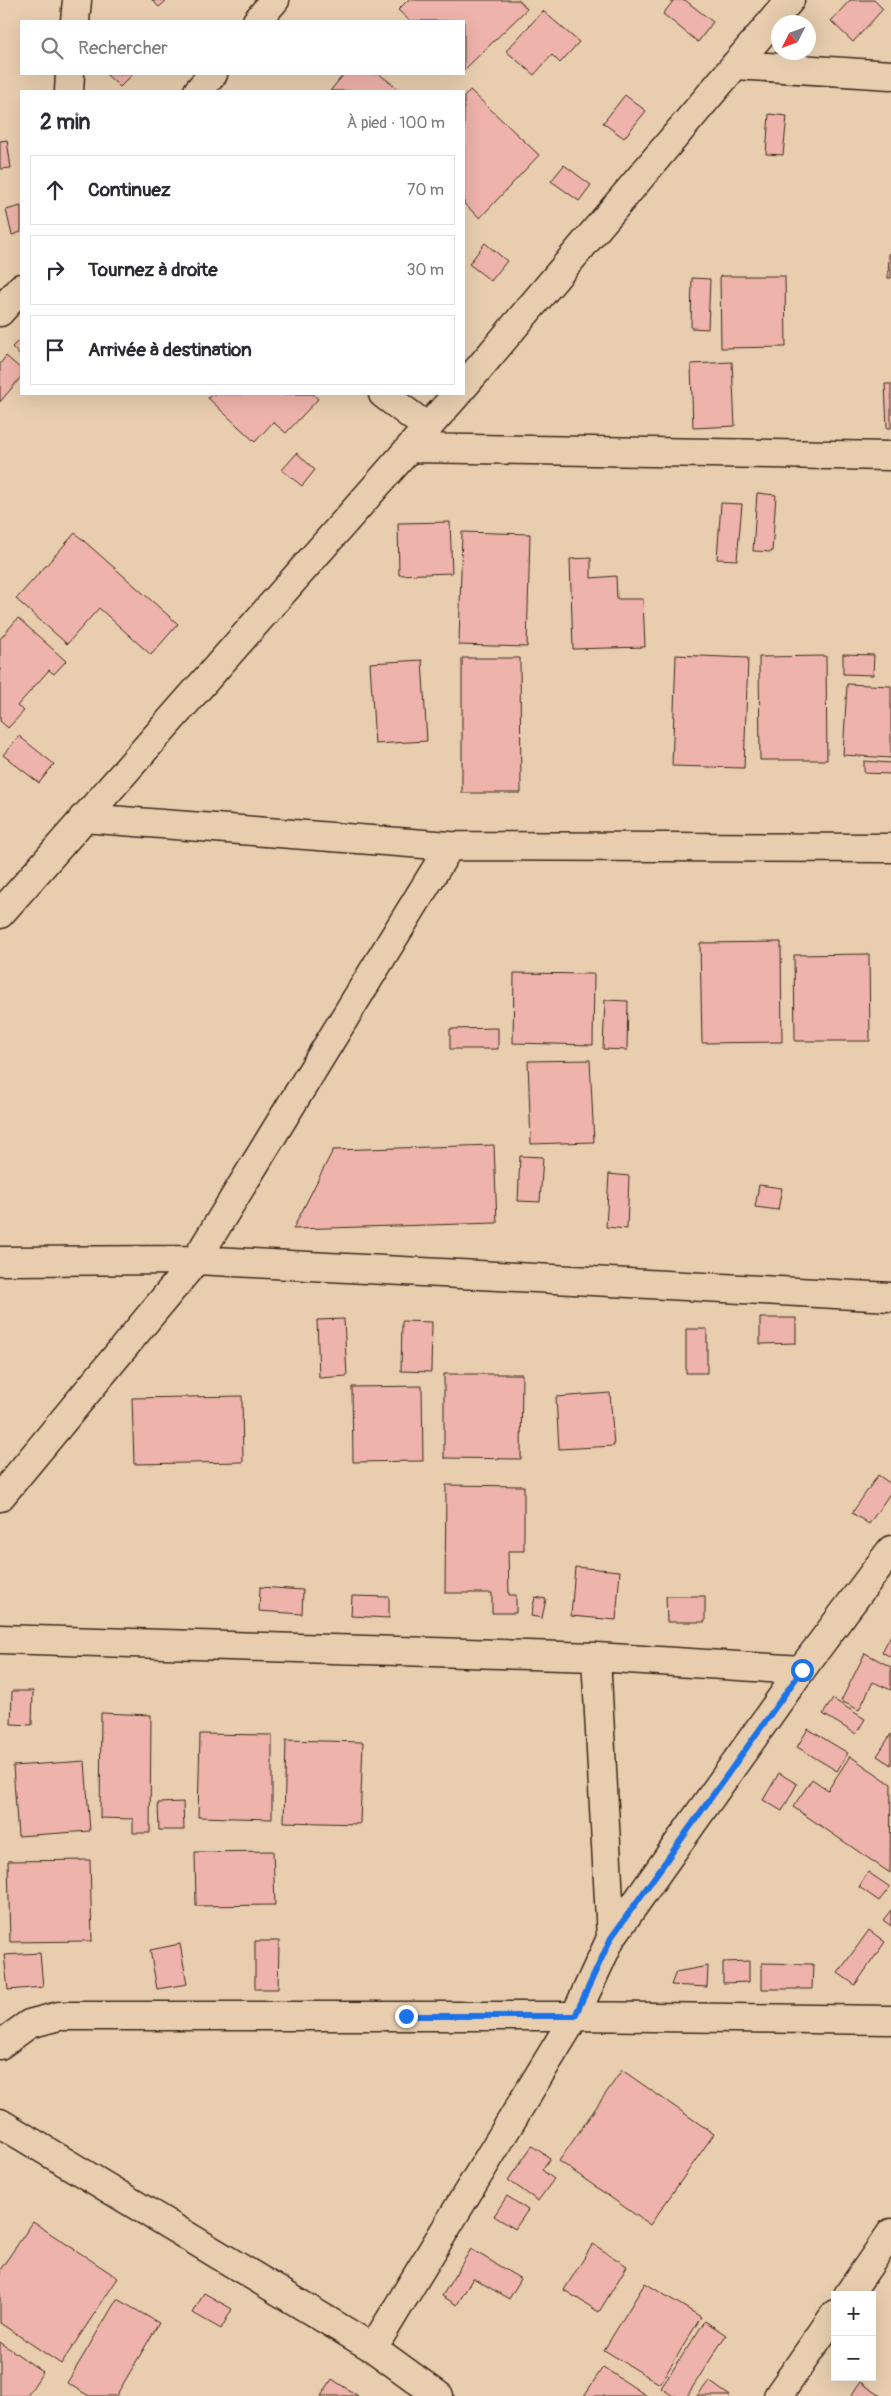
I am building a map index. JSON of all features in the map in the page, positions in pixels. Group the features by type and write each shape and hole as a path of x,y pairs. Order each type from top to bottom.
{"street":[{"path":"75,20 77,0"},
{"path":"258,20 276,0"},
{"path":"465,385 790,0"},
{"path":"735,65 891,75"},
{"path":"69,90 70,75"},
{"path":"199,90 212,75"},
{"path":"0,312 20,289"},
{"path":"384,395 420,438 891,456"},
{"path":"0,914 456,395"},
{"path":"83,818 450,846 891,848"},
{"path":"0,1497 196,1260 450,846"},
{"path":"0,1261 196,1260 891,1297"},
{"path":"373,2348 575,2016 611,1938 802,1670 891,1550"},
{"path":"0,1638 596,1657 802,1670"},
{"path":"596,1657 611,1938"},
{"path":"0,2045 29,2024 59,2016 575,2016 891,2020"},
{"path":"0,2123 373,2348 439,2396"},
{"path":"851,2291 891,2233"},
{"path":"778,2396 831,2320"}],"building":[{"path":"152,0 167,0 159,7"},
{"path":"408,0 519,0 527,9 465,69 465,20 409,20 398,10"},
{"path":"674,0 685,0 713,22 698,42 663,14"},
{"path":"850,0 874,0 883,9 853,42 831,21"},
{"path":"543,11 579,42 560,63 552,55 534,75 506,51"},
{"path":"107,75 132,75 120,87"},
{"path":"343,75 380,75 400,90 331,90"},
{"path":"470,90 539,155 480,218 465,205 465,96"},
{"path":"625,95 646,111 624,138 603,123"},
{"path":"769,114 787,116 783,155 766,154"},
{"path":"7,140 11,168 0,169 0,141"},
{"path":"564,165 591,185 579,201 551,181"},
{"path":"20,206 20,232 12,235 6,210"},
{"path":"485,243 507,261 491,281 469,264"},
{"path":"889,253 891,253 891,278 888,278"},
{"path":"720,276 785,276 786,347 721,348"},
{"path":"692,278 710,279 708,329 691,328"},
{"path":"20,339 20,356 12,347"},
{"path":"6,356 20,368 20,378 0,402 0,364"},
{"path":"732,362 735,426 693,428 691,364"},
{"path":"885,384 891,384 891,428 887,428"},
{"path":"212,395 314,395 318,399 286,433 273,422 255,442 208,398"},
{"path":"297,453 315,470 302,486 282,470"},
{"path":"757,493 776,495 772,552 753,551"},
{"path":"721,503 742,504 737,560 717,559"},
{"path":"450,522 452,573 399,575 398,523"},
{"path":"462,532 530,534 527,647 459,645"},
{"path":"75,533 178,624 151,655 99,608 67,644 16,599"},
{"path":"591,558 591,578 616,576 617,599 643,599 645,647 573,649 570,559"},
{"path":"18,618 66,661 54,674 49,670 17,706 24,711 8,728 0,721 0,639"},
{"path":"843,654 874,655 873,675 843,674"},
{"path":"676,655 748,658 744,768 672,766"},
{"path":"826,656 827,760 760,760 759,657"},
{"path":"462,658 520,658 521,793 462,793"},
{"path":"422,660 427,741 375,744 370,663"},
{"path":"847,684 891,686 891,758 843,755"},
{"path":"19,736 54,764 39,783 3,755"},
{"path":"864,761 891,763 891,774 864,773"},
{"path":"781,942 782,1042 702,1043 700,943"},
{"path":"869,954 870,1041 795,1041 794,955"},
{"path":"514,973 594,974 593,1045 513,1043"},
{"path":"605,1000 628,1001 627,1050 603,1049"},
{"path":"498,1028 498,1049 450,1049 450,1029"},
{"path":"590,1060 594,1142 531,1144 528,1061"},
{"path":"494,1145 497,1223 293,1229 333,1150"},
{"path":"520,1156 543,1157 540,1202 518,1201"},
{"path":"609,1174 629,1176 627,1229 606,1227"},
{"path":"759,1185 782,1188 778,1210 755,1207"},
{"path":"760,1318 796,1318 796,1343 760,1344"},
{"path":"344,1319 347,1376 319,1378 317,1320"},
{"path":"402,1321 432,1322 431,1372 401,1371"},
{"path":"686,1329 707,1329 707,1373 686,1373"},
{"path":"444,1374 522,1374 521,1459 444,1458"},
{"path":"422,1386 423,1461 353,1462 352,1387"},
{"path":"610,1393 614,1446 559,1449 556,1397"},
{"path":"242,1396 243,1462 134,1464 132,1398"},
{"path":"878,1475 891,1484 891,1492 869,1524 852,1513"},
{"path":"446,1485 524,1486 524,1551 508,1551 509,1595 516,1595 516,1613 492,1613 492,1593 445,1593"},
{"path":"575,1567 620,1571 616,1620 571,1616"},
{"path":"260,1587 303,1590 302,1614 259,1611"},
{"path":"352,1596 389,1597 389,1618 351,1616"},
{"path":"666,1596 705,1596 705,1622 667,1622"},
{"path":"535,1597 546,1599 542,1618 531,1616"},
{"path":"891,1635 891,1657 882,1652"},
{"path":"865,1653 891,1667 891,1690 873,1682 859,1710 841,1701"},
{"path":"12,1691 33,1691 32,1725 11,1724"},
{"path":"833,1699 865,1719 856,1734 823,1714"},
{"path":"101,1713 151,1715 150,1833 133,1833 133,1819 100,1818"},
{"path":"808,1729 848,1753 837,1771 797,1747"},
{"path":"200,1734 272,1735 272,1819 198,1817"},
{"path":"891,1734 891,1765 877,1756"},
{"path":"286,1740 363,1742 360,1824 284,1822"},
{"path":"850,1756 891,1784 890,1873 793,1807 812,1779 828,1790"},
{"path":"85,1761 90,1831 18,1836 13,1766"},
{"path":"779,1773 797,1784 782,1811 763,1800"},
{"path":"183,1802 184,1830 159,1830 158,1803"},
{"path":"273,1851 275,1905 196,1906 195,1852"},
{"path":"90,1860 92,1941 10,1942 8,1861"},
{"path":"868,1872 890,1887 879,1901 859,1887"},
{"path":"891,1910 891,1926 883,1920"},
{"path":"869,1930 885,1942 855,1985 838,1973"},
{"path":"255,1941 279,1941 278,1989 255,1989"},
{"path":"180,1944 187,1984 157,1989 150,1950"},
{"path":"40,1953 43,1987 8,1990 4,1955"},
{"path":"749,1961 749,1982 723,1983 723,1962"},
{"path":"762,1963 813,1964 812,1989 762,1989"},
{"path":"708,1966 707,1987 671,1985 676,1972"},
{"path":"622,2070 714,2134 650,2225 559,2161"},
{"path":"532,2146 550,2158 542,2170 554,2179 538,2201 508,2180"},
{"path":"507,2196 528,2210 515,2229 494,2216"},
{"path":"33,2222 118,2278 61,2364 0,2323 0,2270"},
{"path":"593,2244 627,2266 599,2312 564,2290"},
{"path":"471,2249 521,2279 509,2299 473,2278 457,2305 442,2296"},
{"path":"645,2283 701,2317 660,2384 604,2350"},
{"path":"204,2293 232,2309 221,2329 193,2313"},
{"path":"117,2299 159,2323 116,2396 89,2396 67,2383"},
{"path":"705,2321 726,2335 687,2396 673,2396 661,2388"},
{"path":"0,2342 43,2372 27,2396 0,2396"},
{"path":"603,2367 647,2396 584,2396"},
{"path":"332,2379 358,2396 321,2396"},
{"path":"709,2381 730,2396 697,2396"},
{"path":"860,2382 881,2396 851,2396"}],"route":[{"path":"406,2016 575,2016 611,1938 802,1670"}]}
